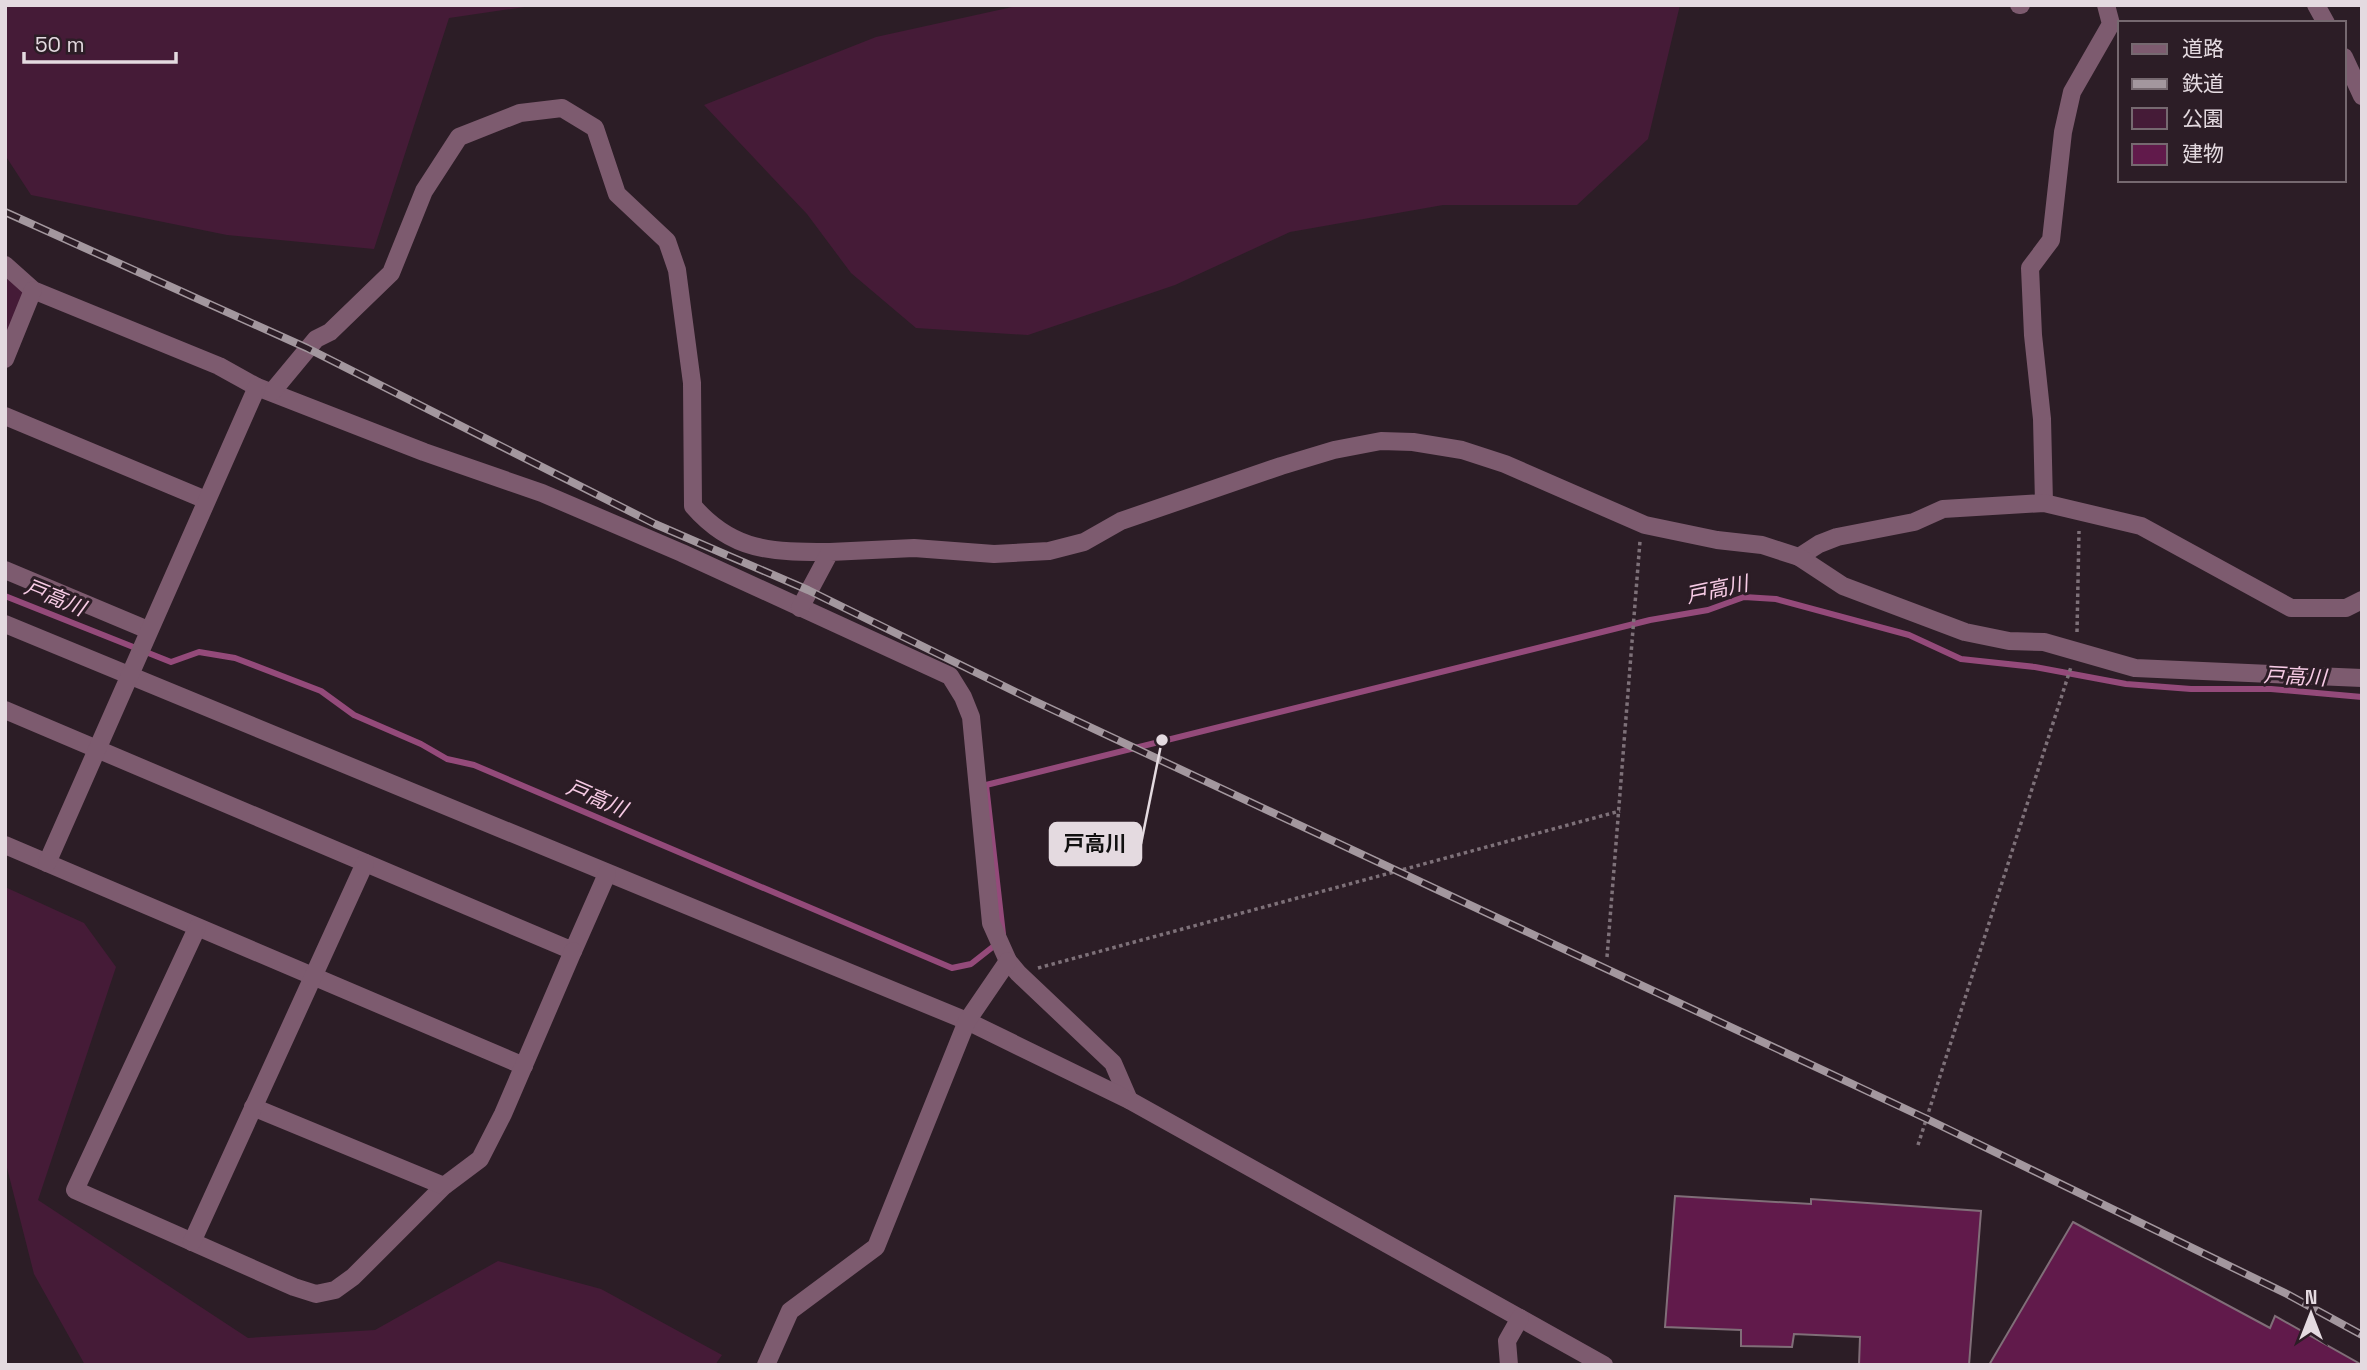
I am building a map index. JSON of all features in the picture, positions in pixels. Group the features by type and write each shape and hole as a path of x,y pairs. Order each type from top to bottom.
{"street":[{"path":"2044,503 2042,419 2033,335 2030,268 2051,240 2071,92 2111,24 2106,5"},
{"path":"2316,5 2325,21"},
{"path":"2346,61 2362,96"},
{"path":"47,863 206,500 264,389 316,339 330,332 391,273 424,191 459,137 520,113 562,108 595,128 617,194 667,241 677,270 692,383 693,506 712,528 750,546 781,552 914,548 994,554 1049,551 1084,542 1121,521 1334,450 1381,441 1413,442 1462,450 1505,464 1645,525 1717,540 1762,545 1798,557 1843,586 1929,621 1965,632 2009,641 2044,642 2134,668 2362,678"},
{"path":"5,265 33,290 219,366 264,389 424,452 542,493 682,553 950,676 971,717 991,923 1013,967 1113,1063 1129,1101"},
{"path":"5,359 33,290"},
{"path":"5,416 206,500"},
{"path":"1798,557 1819,544 1838,537 1914,522 1943,509 2044,503 2080,512 2094,512 2141,526 2291,608 2346,608 2362,600"},
{"path":"800,608 830,552"},
{"path":"5,570 148,631"},
{"path":"5,624 967,1021 1129,1101 1604,1365"},
{"path":"5,710 573,951"},
{"path":"5,845 524,1066"},
{"path":"192,1242 365,863"},
{"path":"197,928 150,1036 75,1190 293,1287 316,1294 335,1290 353,1277 444,1186 480,1159 524,1066 607,874"},
{"path":"766,1365 790,1311 876,1247 967,1021 1013,967"},
{"path":"253,1107 444,1186"},
{"path":"1509,1365 1507,1341 1520,1318"}],"path":[{"path":"1918,1145 2076,652 2080,512"},
{"path":"1607,957 1637,594 1638,547 1645,525"},
{"path":"1013,967 1620,811"}],"green space":[{"path":"5,5 538,5 449,18 374,249 227,235 31,195 5,155"},
{"path":"1021,5 1680,5 1648,139 1577,205 1443,205 1290,232 1175,285 1028,335 916,328 851,273 807,214 704,105 876,37"},
{"path":"5,268 28,291 5,341"},
{"path":"5,887 84,923 116,967 38,1200 248,1338 375,1330 498,1261 601,1289 722,1355 715,1365 85,1365 34,1274 5,1160"}],"building":[{"path":"1675,1196 1811,1204 1811,1199 1981,1211 1969,1365 1859,1365 1860,1337 1794,1334 1792,1347 1741,1346 1741,1330 1665,1327"},
{"path":"2073,1222 2270,1328 2275,1316 2362,1365 1989,1365"}],"waterway":[{"name":"戸高川","path":"5,596 171,662 199,652 235,658 321,691 354,715 421,744 447,759 474,765 952,968 971,964 999,942"},
{"name":"戸高川","path":"1003,934 986,785 1650,620 1708,610 1744,597 1776,599 1909,635 1961,659 2035,667 2126,684 2191,689 2271,689 2362,697"}],"railway":[{"path":"5,212 307,348 655,524 808,590 1030,699 1927,1119 2287,1294 2362,1335"}],"place":[{"name":"戸高川","path":"1162,740"}]}
